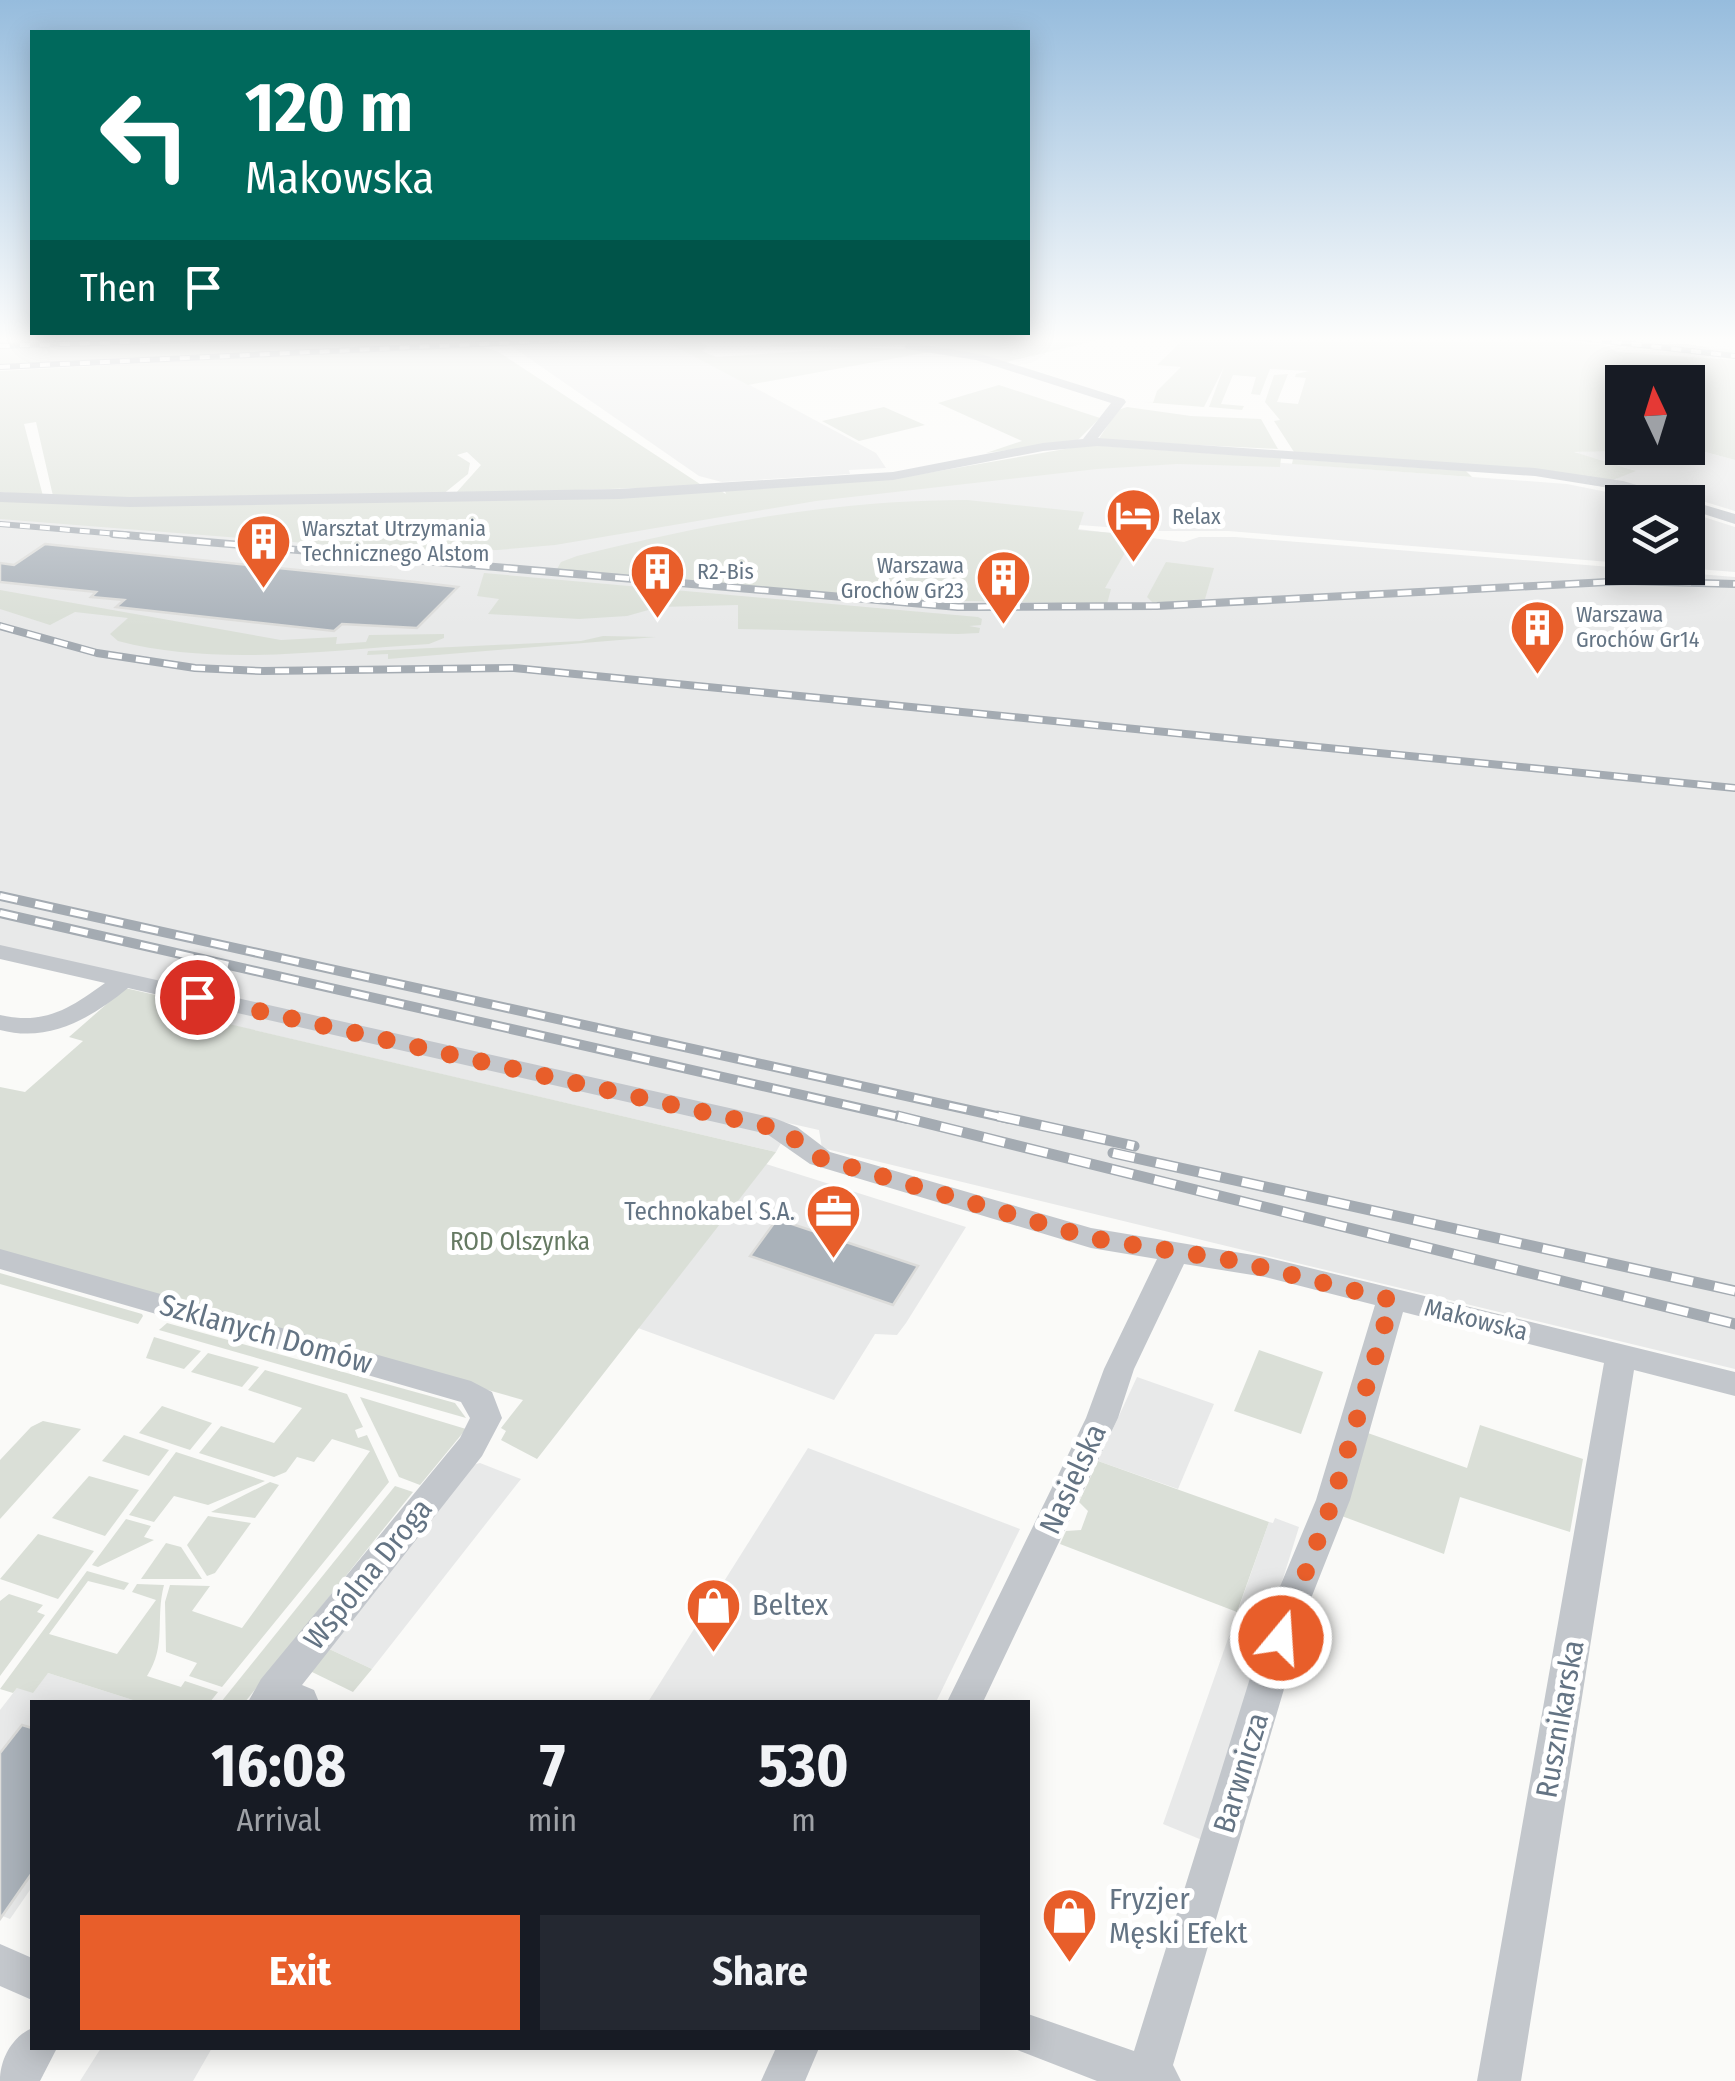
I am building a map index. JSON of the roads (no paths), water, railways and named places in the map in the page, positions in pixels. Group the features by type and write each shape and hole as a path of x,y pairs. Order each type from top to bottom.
{"street":[{"path":"1088,442 1094,434"},
{"path":"0,497 130,502 639,493 893,476 1088,442 1535,472 1617,485"},
{"path":"1705,509 1735,519"},
{"name":"Makowska","path":"0,952 774,1128 795,1136 806,1150 820,1158 1091,1238 1265,1267 1735,1384"},
{"path":"0,1022 26,1028 43,1026 94,1002 123,980"},
{"name":"Nasielska","path":"966,1700 1102,1418 1118,1369 1174,1252"},
{"name":"Szklanych Domów","path":"0,1258 471,1394 481,1401 486,1418 471,1447"},
{"name":"Barwnicza","path":"1153,2079 1292,1601 1333,1500 1392,1300"},
{"name":"Rusznikarska","path":"1499,2081 1621,1356"},
{"name":"Wspólna Droga","path":"280,1699 471,1447"},
{"path":"0,1966 30,1978"},
{"path":"1030,2036 1153,2079"},
{"path":"14,2081 35,2050"},
{"path":"783,2081 797,2050"}],"railway":[{"path":"0,524 142,536"},
{"path":"113,534 958,607 1157,606 1626,581 1735,584"},
{"path":"0,626 97,653 195,668 514,668 1735,788"},
{"path":"0,896 1010,1119"},
{"path":"0,913 908,1119"},
{"path":"898,1116 1735,1324"},
{"path":"998,1116 1134,1146"},
{"path":"1113,1153 1735,1291"}],"place":[{"name":"Relax","path":"1133,565"},
{"name":"Warsztat Utrzymania Technicznego Alstom","path":"263,590"},
{"name":"R2-Bis","path":"658,620"},
{"name":"Warszawa Grochów Gr23","path":"1003,627"},
{"name":"Warszawa Grochów Gr14","path":"1537,676"},
{"name":"Technokabel S.A.","path":"834,1261"},
{"name":"Beltex","path":"713,1654"},
{"name":"Fryzjer Męski Efekt","path":"1070,1965"}],"park label":[{"name":"ROD Olszynka","path":"520,1242"}]}
